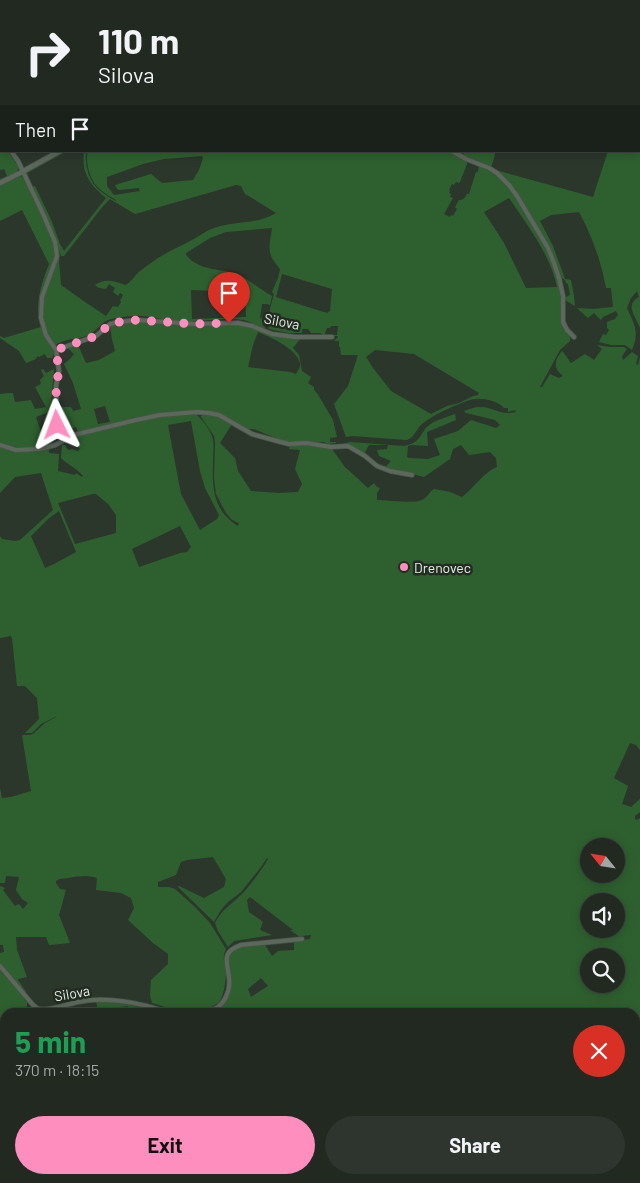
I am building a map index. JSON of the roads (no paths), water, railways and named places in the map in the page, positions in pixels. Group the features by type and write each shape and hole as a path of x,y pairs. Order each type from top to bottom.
{"street":[{"path":"12,152 18,161 55,242 57,256 42,297 41,318 46,335 56,350 59,371 56,386 57,425 71,436"},
{"path":"0,183 58,152"},
{"path":"454,152 488,168 509,185 517,196 548,248 560,278 563,296 563,322 567,330 574,337"},
{"name":"Silova","path":"56,350 96,336 110,324 137,320 195,324 238,323 272,334 295,337 332,337"},
{"path":"0,445 16,450 40,449 55,446 71,436 92,430 160,415 197,412 209,413 224,418 252,434 289,444 306,443 331,447 348,446 365,456 376,466 412,475"},
{"path":"219,1008 228,992 229,978 226,959 233,948 241,945 302,939"},
{"name":"Silova","path":"0,966 33,1005 38,1008"},
{"name":"Silova","path":"54,1008 94,999 118,1001 151,1008"}],"place":[{"name":"Drenovec","path":"404,567"}]}
